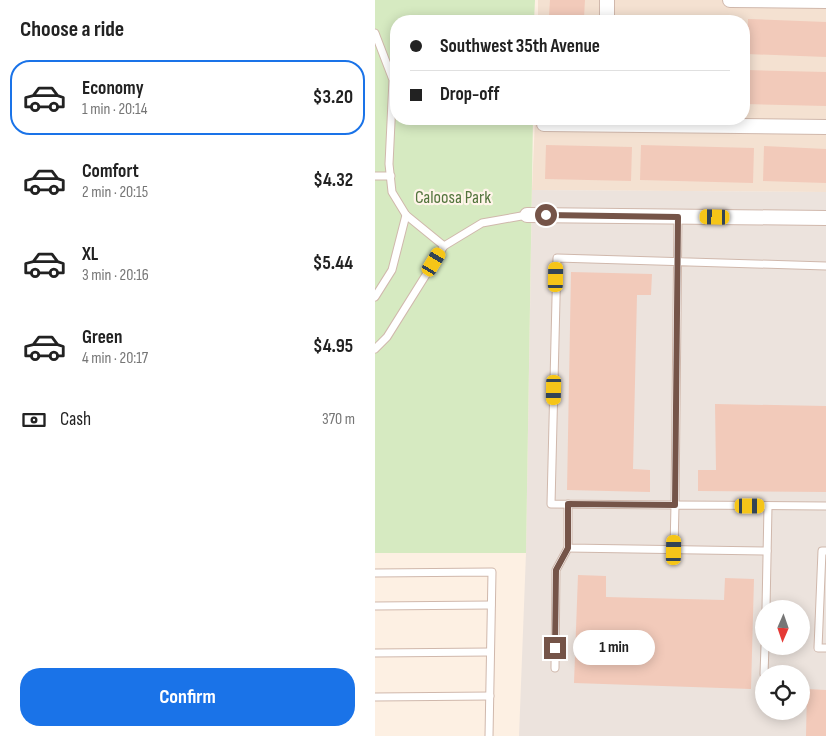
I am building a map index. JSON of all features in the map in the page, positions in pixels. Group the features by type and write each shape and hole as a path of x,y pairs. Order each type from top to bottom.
{"street":[{"path":"607,0 607,15"},
{"path":"730,0 826,1"},
{"path":"750,125 826,126"},
{"path":"527,215 826,218"}],"lane":[{"path":"375,34 379,38 390,71"},
{"path":"391,125 389,164 392,192 406,215 444,246"},
{"path":"375,176 391,176"},
{"path":"375,297 392,270 406,215"},
{"path":"375,349 387,338 444,246 482,223 527,215"},
{"path":"674,550 678,217"},
{"path":"826,266 677,260 557,258 551,504 826,506"},
{"path":"555,668 556,570 568,548 568,504"},
{"path":"766,600 769,506"},
{"path":"568,548 767,551"},
{"path":"826,551 822,551 818,648 826,648"},
{"path":"375,573 492,572 489,736"},
{"path":"375,606 491,605"},
{"path":"375,653 490,652"},
{"path":"375,697 490,696"}],"shaded area":[{"path":"538,0 826,0 826,192 532,190 535,125 750,125 750,15 538,15"},
{"path":"532,190 826,192 826,736 519,736 526,553"}],"green space":[{"name":"Caloosa Park","path":"375,0 535,0 534,15 390,15 390,125 533,125 526,553 375,553"}],"building":[{"path":"550,0 585,0 584,15 549,15"},
{"path":"750,19 826,22 826,57 750,54"},
{"path":"750,70 826,72 826,106 750,104"},
{"path":"546,145 632,147 631,181 545,179"},
{"path":"641,145 754,148 753,183 640,180"},
{"path":"764,146 826,149 826,183 763,181"},
{"path":"571,272 652,274 651,295 637,295 633,469 650,470 650,492 567,490"},
{"path":"715,404 826,406 826,492 698,491 698,470 716,470"},
{"path":"578,575 606,576 606,597 724,600 725,578 754,579 751,689 574,683"},
{"path":"810,689 826,690 826,736 806,736 806,720 810,720"}],"route":[{"path":"546,215 678,217 675,505 568,504 568,548 556,570 555,648"}]}
